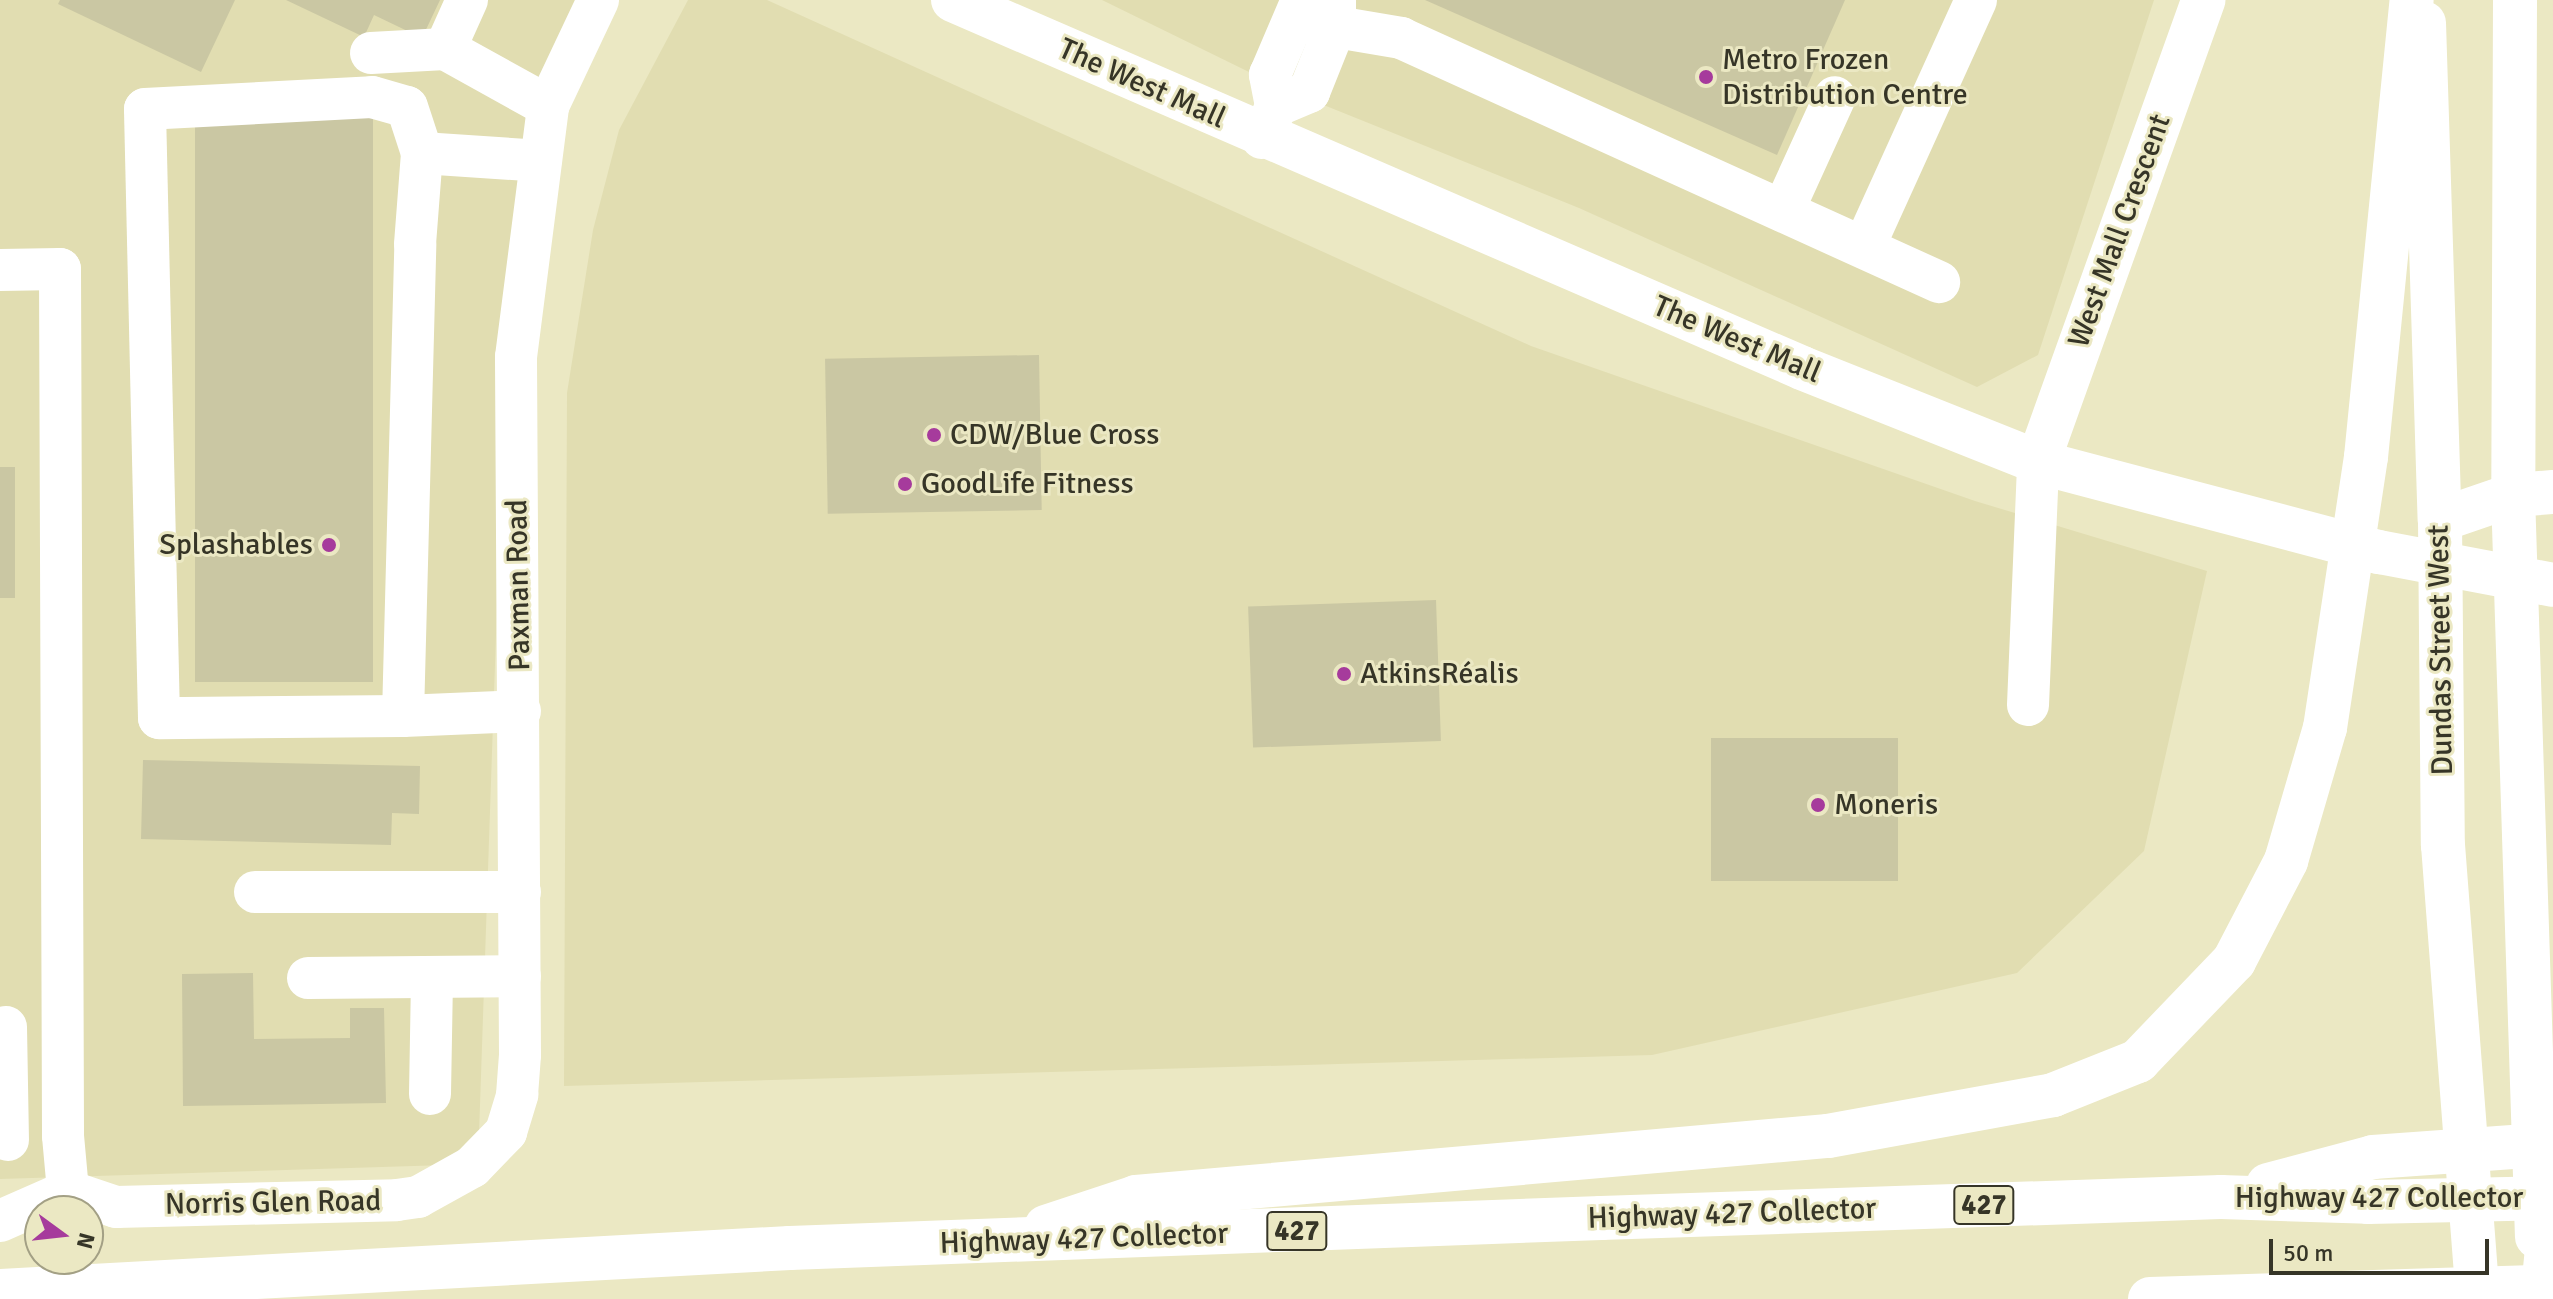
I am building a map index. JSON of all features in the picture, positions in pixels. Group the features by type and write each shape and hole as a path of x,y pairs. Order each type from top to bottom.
{"main road":[{"name":"The West Mall","path":"953,0 1269,122 1788,362 2038,462 2271,526 2553,585"},
{"name":"West Mall Crescent","path":"2038,462 2203,0"},
{"path":"993,1244 1136,1197 1828,1136 2053,1095 2138,1061 2234,961 2286,861 2325,728 2366,457 2412,0"},
{"name":"Dundas Street West","path":"2423,0 2440,520 2443,845 2478,1299"},
{"path":"2515,0 2533,494 2540,1299"},
{"path":"2440,520 2533,494"},
{"path":"2221,1197 2373,1157 2553,1144"},
{"path":"2540,1299 2553,1189"},
{"name":"Highway 427 Collector","path":"0,1291 790,1248 993,1244 2221,1197 2368,1202 2553,1198"},
{"path":"2150,1299 2553,1286"}],"street":[{"path":"445,49 467,0"},
{"name":"Paxman Road","path":"472,1167 506,1132 513,1112 520,1055 516,357 548,106 598,0"},
{"path":"1864,247 1976,0"},
{"path":"1269,122 1270,75 1298,10 1335,13 1401,38 1939,282"},
{"path":"1269,122 1309,92 1335,13"},
{"path":"371,53 445,49 548,106"},
{"path":"403,716 422,153 407,107 372,97 145,109 159,718 403,716 520,711"},
{"path":"1783,211 1835,97"},
{"path":"422,153 541,161"},
{"path":"0,270 60,269 63,1136 68,1191 0,1221"},
{"path":"2028,705 2038,462"},
{"path":"255,892 520,892"},
{"path":"308,978 520,976"},
{"path":"430,1094 432,977"},
{"path":"6,1027 4,1140 63,1136"},
{"name":"Norris Glen Road","path":"68,1191 116,1207 397,1200 418,1197 472,1167"}],"shaded area":[{"path":"0,0 578,0 509,253 478,1164 0,1179"},
{"path":"688,0 767,0 1531,346 1975,501 2207,571 2144,851 2017,973 1652,1055 564,1086 567,393 593,230 619,130"},
{"path":"1102,0 2154,0 2038,355 1977,387 1579,208 1284,89"}],"building":[{"path":"60,0 235,0 201,72 58,4"},
{"path":"286,0 440,0 422,38 374,15 364,37"},
{"name":"Metro Frozen Distribution Centre","path":"1425,0 1845,0 1777,155"},
{"path":"195,116 373,116 373,682 195,682"},
{"name":"CDW/Blue Cross","path":"1039,355 1042,510 828,514 825,359"},
{"path":"0,467 15,467 15,598 0,598"},
{"name":"AtkinsRéalis","path":"1436,600 1441,741 1253,747 1248,607"},
{"path":"1711,738 1898,738 1898,881 1711,881"},
{"path":"143,760 420,766 419,814 392,813 391,845 141,839"},
{"path":"253,973 254,1039 350,1038 350,1008 384,1008 386,1103 183,1106 182,974"}],"place":[{"name":"Metro Frozen Distribution Centre","path":"1706,77"},
{"name":"CDW/Blue Cross","path":"934,435"},
{"name":"GoodLife Fitness","path":"905,484"},
{"name":"Splashables","path":"329,545"},
{"name":"AtkinsRéalis","path":"1344,674"},
{"name":"Moneris","path":"1818,805"}]}
